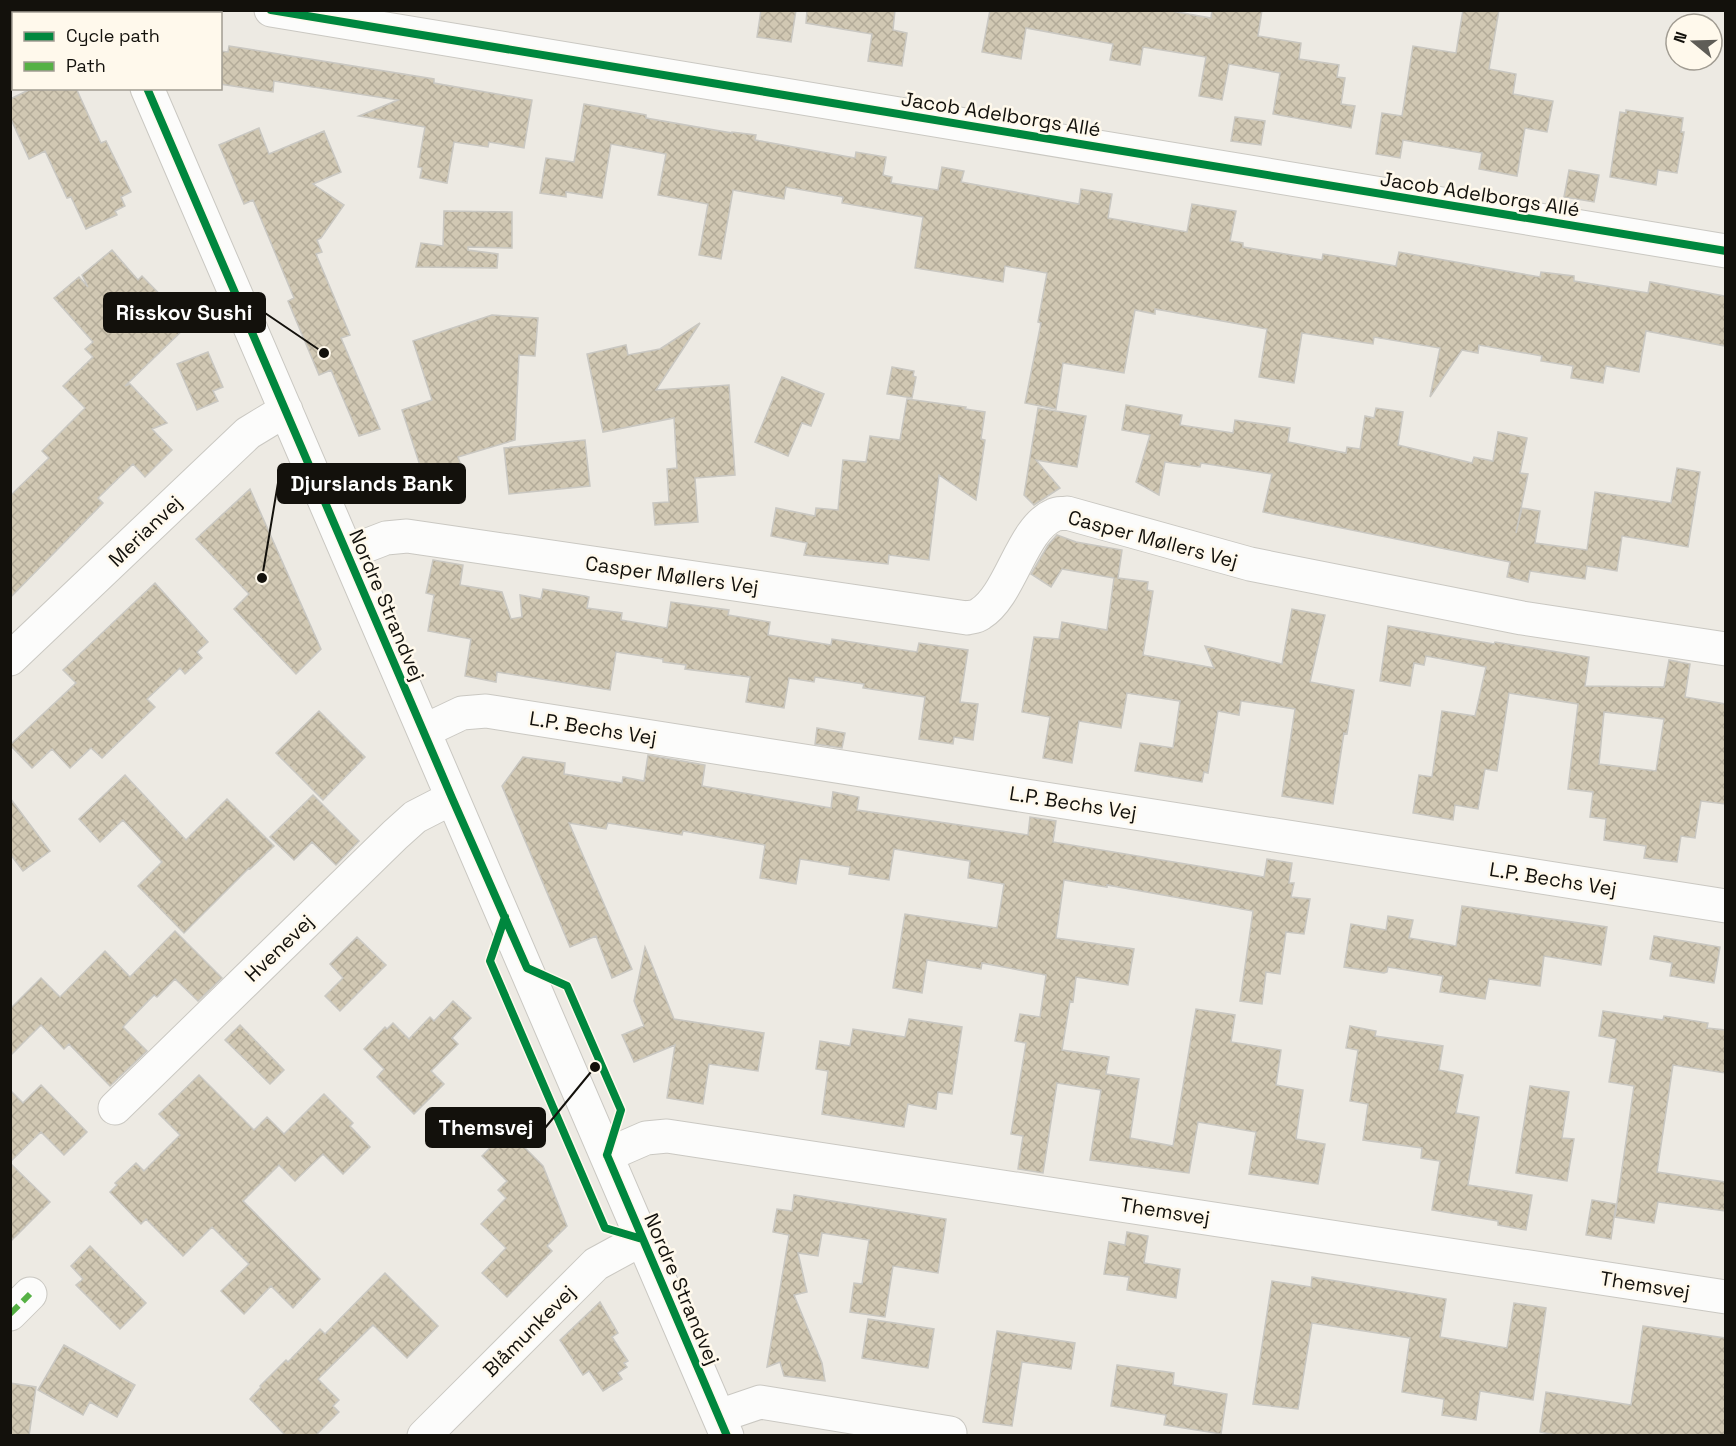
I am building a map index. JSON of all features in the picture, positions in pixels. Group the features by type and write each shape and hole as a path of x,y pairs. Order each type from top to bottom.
{"street":[{"name":"Jacob Adelborgs Allé","path":"271,10 1725,251"},
{"name":"Nordre Strandvej","path":"148,90 723,1426 760,1402 950,1433"},
{"name":"Merianvej","path":"10,659 249,433 286,410"},
{"name":"Casper Møllers Vej","path":"347,553 386,538 407,536 967,618 979,615 998,595 1033,535 1044,521 1055,514 1067,513 1250,564 1522,618 1725,649"},
{"name":"L.P. Bechs Vej","path":"424,731 462,712 486,711 1725,906"},
{"name":"Hvenevej","path":"115,1108 395,835 415,817 452,798"},
{"name":"Themsvej","path":"607,1155 646,1138 667,1136 1725,1297"},
{"name":"Blåmunkevej","path":"424,1436 596,1264 642,1239"}],"building":[{"path":"761,10 796,10 791,42 757,37"},
{"path":"807,10 895,10 893,30 907,33 902,66 868,61 872,34 806,23"},
{"path":"990,10 1166,10 1211,18 1212,10 1262,10 1258,36 1301,43 1299,59 1339,65 1337,77 1345,78 1341,104 1355,106 1351,128 1273,114 1280,73 1229,64 1222,100 1199,96 1206,57 1143,47 1140,65 1110,60 1113,44 1026,28 1021,59 982,52"},
{"path":"1463,10 1499,10 1489,69 1516,74 1513,94 1553,101 1547,132 1525,128 1517,176 1479,169 1482,153 1403,140 1400,158 1376,154 1382,113 1402,116 1413,46 1456,53"},
{"path":"229,46 434,79 434,83 532,100 524,148 489,142 488,147 454,142 447,183 420,178 422,168 418,167 425,127 359,116 398,100 274,81 273,92 222,84 222,51 228,52"},
{"path":"29,90 77,90 101,143 106,141 131,192 121,197 125,206 115,211 117,215 86,229 71,197 67,198 45,151 29,159 10,117 10,99"},
{"path":"584,104 646,115 646,118 756,135 755,140 855,158 856,152 886,157 883,175 892,177 891,183 938,190 942,167 964,171 961,182 1079,204 1081,189 1112,194 1108,218 1187,232 1192,204 1236,211 1230,241 1243,243 1243,247 1322,260 1323,254 1396,266 1399,252 1540,277 1541,272 1574,276 1574,281 1648,293 1650,282 1725,296 1725,346 1646,331 1639,372 1606,366 1603,383 1571,378 1573,366 1541,361 1542,356 1479,345 1478,353 1462,350 1430,397 1440,348 1374,337 1373,344 1302,333 1294,383 1259,377 1267,329 1155,309 1155,314 1135,310 1124,373 1063,363 1056,409 1025,403 1041,323 1038,322 1047,273 1005,266 1003,282 915,268 923,217 842,203 843,197 786,187 784,199 733,190 721,259 699,255 708,204 658,195 666,154 611,144 602,198 566,192 566,197 540,193 546,158 574,162"},
{"path":"1626,110 1683,118 1681,132 1684,132 1677,173 1658,170 1656,185 1610,177 1620,112 1626,113"},
{"path":"1235,117 1265,121 1261,145 1231,141"},
{"path":"259,128 269,154 324,131 341,172 313,184 344,205 321,238 317,240 322,252 316,254 350,335 341,338 380,429 359,436 331,370 319,375 288,301 294,298 253,200 244,204 219,145"},
{"path":"1569,170 1599,175 1594,202 1564,197"},
{"path":"444,211 512,212 512,248 468,247 468,250 498,254 497,268 416,267 421,243 443,246"},
{"path":"112,250 138,280 142,276 189,324 125,386 130,384 167,423 152,429 172,450 145,477 133,464 98,498 103,503 10,598 10,496 49,458 42,451 85,408 63,386 93,357 85,349 93,342 54,298 79,277 88,287 82,275"},
{"path":"492,315 538,318 535,356 519,355 515,440 458,457 463,471 426,484 402,410 432,400 413,341"},
{"path":"700,323 656,390 729,385 735,475 695,478 698,522 655,525 653,503 669,502 667,469 677,468 674,418 603,432 587,354 626,345 628,355 660,349"},
{"path":"208,352 223,387 213,391 218,401 197,410 177,364"},
{"path":"892,367 914,371 913,376 916,377 912,398 887,394"},
{"path":"782,377 824,394 811,426 802,423 788,456 755,442"},
{"path":"907,399 966,407 965,409 985,412 981,439 985,440 976,500 939,475 929,560 889,555 888,564 804,555 807,543 771,536 776,508 815,516 816,508 838,510 843,460 866,462 870,436 900,440"},
{"path":"1126,405 1182,415 1180,425 1233,433 1235,420 1290,428 1288,442 1346,453 1347,447 1360,449 1365,416 1374,418 1376,408 1403,412 1398,445 1472,463 1474,457 1493,461 1498,432 1527,438 1520,473 1528,474 1516,533 1522,508 1540,511 1535,543 1587,550 1595,492 1671,503 1677,468 1700,472 1688,547 1622,536 1617,571 1587,566 1585,579 1530,571 1528,582 1507,577 1510,562 1263,512 1272,474 1201,463 1200,467 1165,462 1159,495 1136,482 1150,435 1122,430"},
{"path":"1038,408 1086,416 1077,467 1036,460 1060,488 1034,505 1024,495"},
{"path":"585,440 590,486 509,494 504,448"},
{"path":"250,489 321,649 296,674 234,609 249,594 196,539"},
{"path":"1057,535 1076,542 1122,550 1118,578 1148,582 1147,590 1153,591 1143,655 1214,668 1205,646 1282,664 1292,609 1325,615 1310,682 1354,690 1347,734 1344,733 1333,804 1282,796 1295,709 1241,701 1239,715 1218,711 1208,773 1204,772 1202,782 1135,771 1140,743 1173,748 1180,701 1127,693 1121,728 1079,721 1072,763 1043,758 1050,717 1022,712 1034,637 1059,639 1062,622 1107,630 1114,578 1062,569 1051,587 1031,574 1048,545"},
{"path":"433,560 463,565 460,585 502,592 511,619 522,617 520,595 541,599 543,589 589,597 587,608 622,613 621,620 667,628 671,602 729,610 728,615 770,622 768,635 831,645 832,639 917,652 919,643 968,650 960,702 978,704 973,740 954,737 953,744 919,739 925,697 863,688 864,684 815,677 814,682 789,678 784,708 746,702 750,677 685,669 686,665 663,662 663,659 616,652 610,690 497,672 496,682 465,676 471,639 428,631 434,595 426,593"},
{"path":"155,583 208,642 197,652 202,658 185,674 180,668 147,699 155,707 102,758 91,748 70,768 52,749 32,768 10,745 76,683 63,670"},
{"path":"1388,626 1589,657 1585,686 1664,687 1669,660 1690,664 1685,697 1725,704 1725,804 1701,801 1695,838 1681,836 1677,862 1644,858 1646,846 1604,840 1606,819 1590,817 1593,792 1568,789 1578,704 1509,693 1497,771 1485,769 1478,809 1455,805 1453,820 1413,813 1419,775 1432,777 1442,711 1475,716 1486,667 1426,656 1424,665 1414,663 1410,686 1380,681","holes":["1604,712 1664,719 1656,771 1599,764"]},
{"path":"319,711 365,757 323,800 276,753"},
{"path":"817,728 845,733 842,748 815,744"},
{"path":"648,755 705,765 702,786 831,808 833,792 859,797 857,810 1028,835 1030,817 1056,821 1053,842 1264,877 1267,859 1292,863 1289,883 1294,883 1291,897 1310,899 1304,934 1286,932 1280,974 1266,972 1262,1004 1240,1001 1253,911 1107,885 1107,887 1064,880 1056,938 1134,949 1128,985 1076,977 1062,1050 1109,1057 1106,1074 1139,1079 1130,1138 1173,1146 1196,1009 1235,1015 1231,1042 1281,1050 1276,1085 1303,1090 1296,1139 1325,1144 1318,1184 1249,1174 1256,1132 1198,1122 1189,1173 1090,1160 1101,1090 1057,1083 1043,1173 1018,1169 1023,1136 1011,1134 1026,1043 1015,1041 1020,1014 1040,1017 1046,975 982,963 981,969 927,960 922,993 893,988 905,914 997,928 1004,884 968,878 970,861 894,849 889,880 849,874 850,867 800,859 796,884 760,878 765,845 683,831 682,835 608,823 606,829 569,823 632,969 612,978 596,936 570,947 502,786 523,757 565,763 564,774 622,783 623,777 644,781"},
{"path":"125,775 186,840 227,799 274,846 184,933 138,886 162,862 123,820 100,842 79,819"},
{"path":"313,795 359,841 336,865 312,842 294,860 270,837"},
{"path":"10,798 50,851 23,871 10,854"},
{"path":"1462,906 1607,927 1601,965 1544,956 1540,986 1489,979 1485,999 1440,992 1443,976 1388,967 1387,972 1384,973 1344,967 1351,924 1386,930 1388,916 1413,920 1409,938 1456,946"},
{"path":"175,931 222,978 198,1001 175,979 157,997 154,995 123,1027 147,1051 110,1086 69,1044 64,1049 41,1025 10,1056 10,1009 41,978 60,997 105,951 130,977"},
{"path":"1654,936 1720,947 1714,983 1670,976 1672,963 1650,959"},
{"path":"357,937 386,965 340,1011 325,996 343,978 330,964"},
{"path":"645,947 674,1019 764,1033 758,1071 709,1064 703,1104 667,1098 675,1045 634,1062 622,1035 644,1026 634,1001"},
{"path":"453,1001 471,1018 452,1038 458,1044 431,1071 444,1084 414,1114 377,1077 384,1069 364,1049 385,1027 387,1029 393,1023 409,1039 430,1017 434,1021"},
{"path":"1603,1011 1663,1020 1664,1016 1708,1023 1707,1028 1725,1030 1725,1073 1673,1065 1657,1172 1725,1182 1725,1211 1658,1202 1654,1223 1615,1217 1634,1086 1609,1082 1616,1039 1599,1036"},
{"path":"909,1019 962,1027 952,1094 938,1092 936,1109 908,1104 904,1127 822,1114 828,1071 816,1069 820,1041 850,1046 853,1029 905,1037"},
{"path":"240,1025 284,1070 270,1084 225,1040"},
{"path":"1350,1026 1376,1031 1375,1036 1443,1046 1439,1070 1463,1075 1456,1113 1479,1117 1468,1185 1532,1195 1526,1230 1498,1225 1498,1221 1432,1210 1440,1161 1421,1158 1422,1148 1363,1140 1368,1104 1350,1101 1358,1050 1346,1048"},
{"path":"199,1075 254,1130 267,1117 284,1134 324,1094 353,1123 350,1126 370,1147 343,1174 323,1154 295,1181 279,1165 243,1201 320,1279 293,1308 271,1286 244,1314 221,1291 249,1264 212,1227 183,1256 146,1219 141,1224 110,1192 117,1185 115,1183 136,1163 144,1171 180,1135 159,1114"},
{"path":"41,1085 87,1132 64,1155 41,1132 10,1162 10,1090 23,1103"},
{"path":"1530,1086 1569,1092 1562,1138 1574,1139 1567,1181 1516,1173"},
{"path":"507,1130 543,1166 567,1226 547,1246 552,1251 507,1297 482,1273 506,1248 481,1224 506,1198 498,1190 507,1181 482,1156"},
{"path":"10,1163 50,1202 10,1242"},
{"path":"794,1195 946,1219 938,1273 893,1266 885,1317 850,1312 854,1283 862,1284 869,1240 822,1233 818,1256 798,1253 807,1292 794,1295 822,1363 825,1381 784,1376 780,1362 767,1367 789,1235 773,1232 777,1209 792,1211"},
{"path":"1592,1200 1616,1204 1611,1239 1586,1235"},
{"path":"1127,1232 1148,1236 1144,1263 1180,1269 1176,1298 1127,1290 1129,1277 1104,1274 1109,1242 1125,1245"},
{"path":"90,1246 146,1303 120,1329 76,1285 83,1279 71,1266"},
{"path":"385,1273 438,1326 407,1358 373,1325 318,1379 339,1400 333,1406 339,1412 315,1436 286,1436 250,1399 286,1360 288,1362 320,1329 325,1334"},
{"path":"1312,1277 1446,1299 1440,1337 1507,1348 1514,1303 1546,1308 1533,1400 1480,1391 1476,1420 1442,1415 1444,1399 1402,1392 1410,1338 1312,1323 1298,1409 1253,1404 1272,1281 1311,1287"},
{"path":"600,1302 618,1333 612,1337 628,1361 624,1363 627,1367 618,1373 622,1379 603,1391 589,1371 583,1375 560,1340"},
{"path":"868,1319 934,1329 928,1368 862,1358"},
{"path":"1643,1326 1725,1338 1725,1436 1561,1436 1540,1432 1546,1392 1631,1405"},
{"path":"997,1331 1075,1343 1071,1369 1022,1362 1012,1426 983,1422"},
{"path":"64,1345 135,1385 117,1417 90,1402 83,1415 38,1390"},
{"path":"1117,1365 1174,1373 1173,1385 1227,1394 1221,1434 1164,1425 1166,1415 1111,1406"},
{"path":"10,1383 36,1387 29,1436 10,1436"}],"marked path":[{"path":"10,1314 30,1294"}],"cycle path":[{"path":"271,10 1726,251"},
{"path":"148,90 527,968 567,986 621,1110 607,1155"},
{"path":"505,917 490,961 605,1228 642,1239"},
{"path":"607,1155 727,1436"}],"place":[{"name":"Risskov Sushi","path":"324,353"},
{"name":"Djurslands Bank","path":"262,578"},
{"name":"Themsvej","path":"595,1067"}]}
